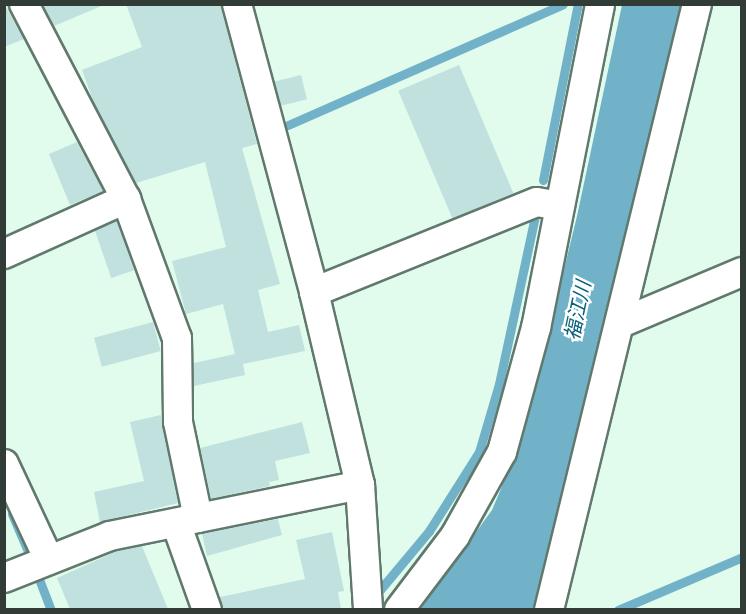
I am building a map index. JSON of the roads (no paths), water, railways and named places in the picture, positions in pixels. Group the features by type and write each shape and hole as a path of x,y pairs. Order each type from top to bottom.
{"street":[{"path":"24,4 126,199 177,338 178,422 187,521 207,609"},
{"path":"237,4 314,292 360,485 368,609"},
{"path":"399,609 455,536 502,452 536,328 600,4"},
{"path":"549,609 621,323 697,4"},
{"path":"4,254 126,199"},
{"path":"314,292 537,202 559,206"},
{"path":"621,323 741,272"},
{"path":"4,464 48,558"},
{"path":"4,578 48,558 110,536 360,485"}],"water":[{"name":"福江川","path":"622,5 682,5 534,609 420,610 492,510 523,437 577,216"}],"waterway":[{"path":"288,125 563,4"},
{"path":"543,180 578,4"},
{"path":"379,591 429,531 479,452 499,384 536,211"},
{"path":"12,514 30,556"},
{"path":"618,610 742,557"},
{"path":"39,579 51,610"}]}
